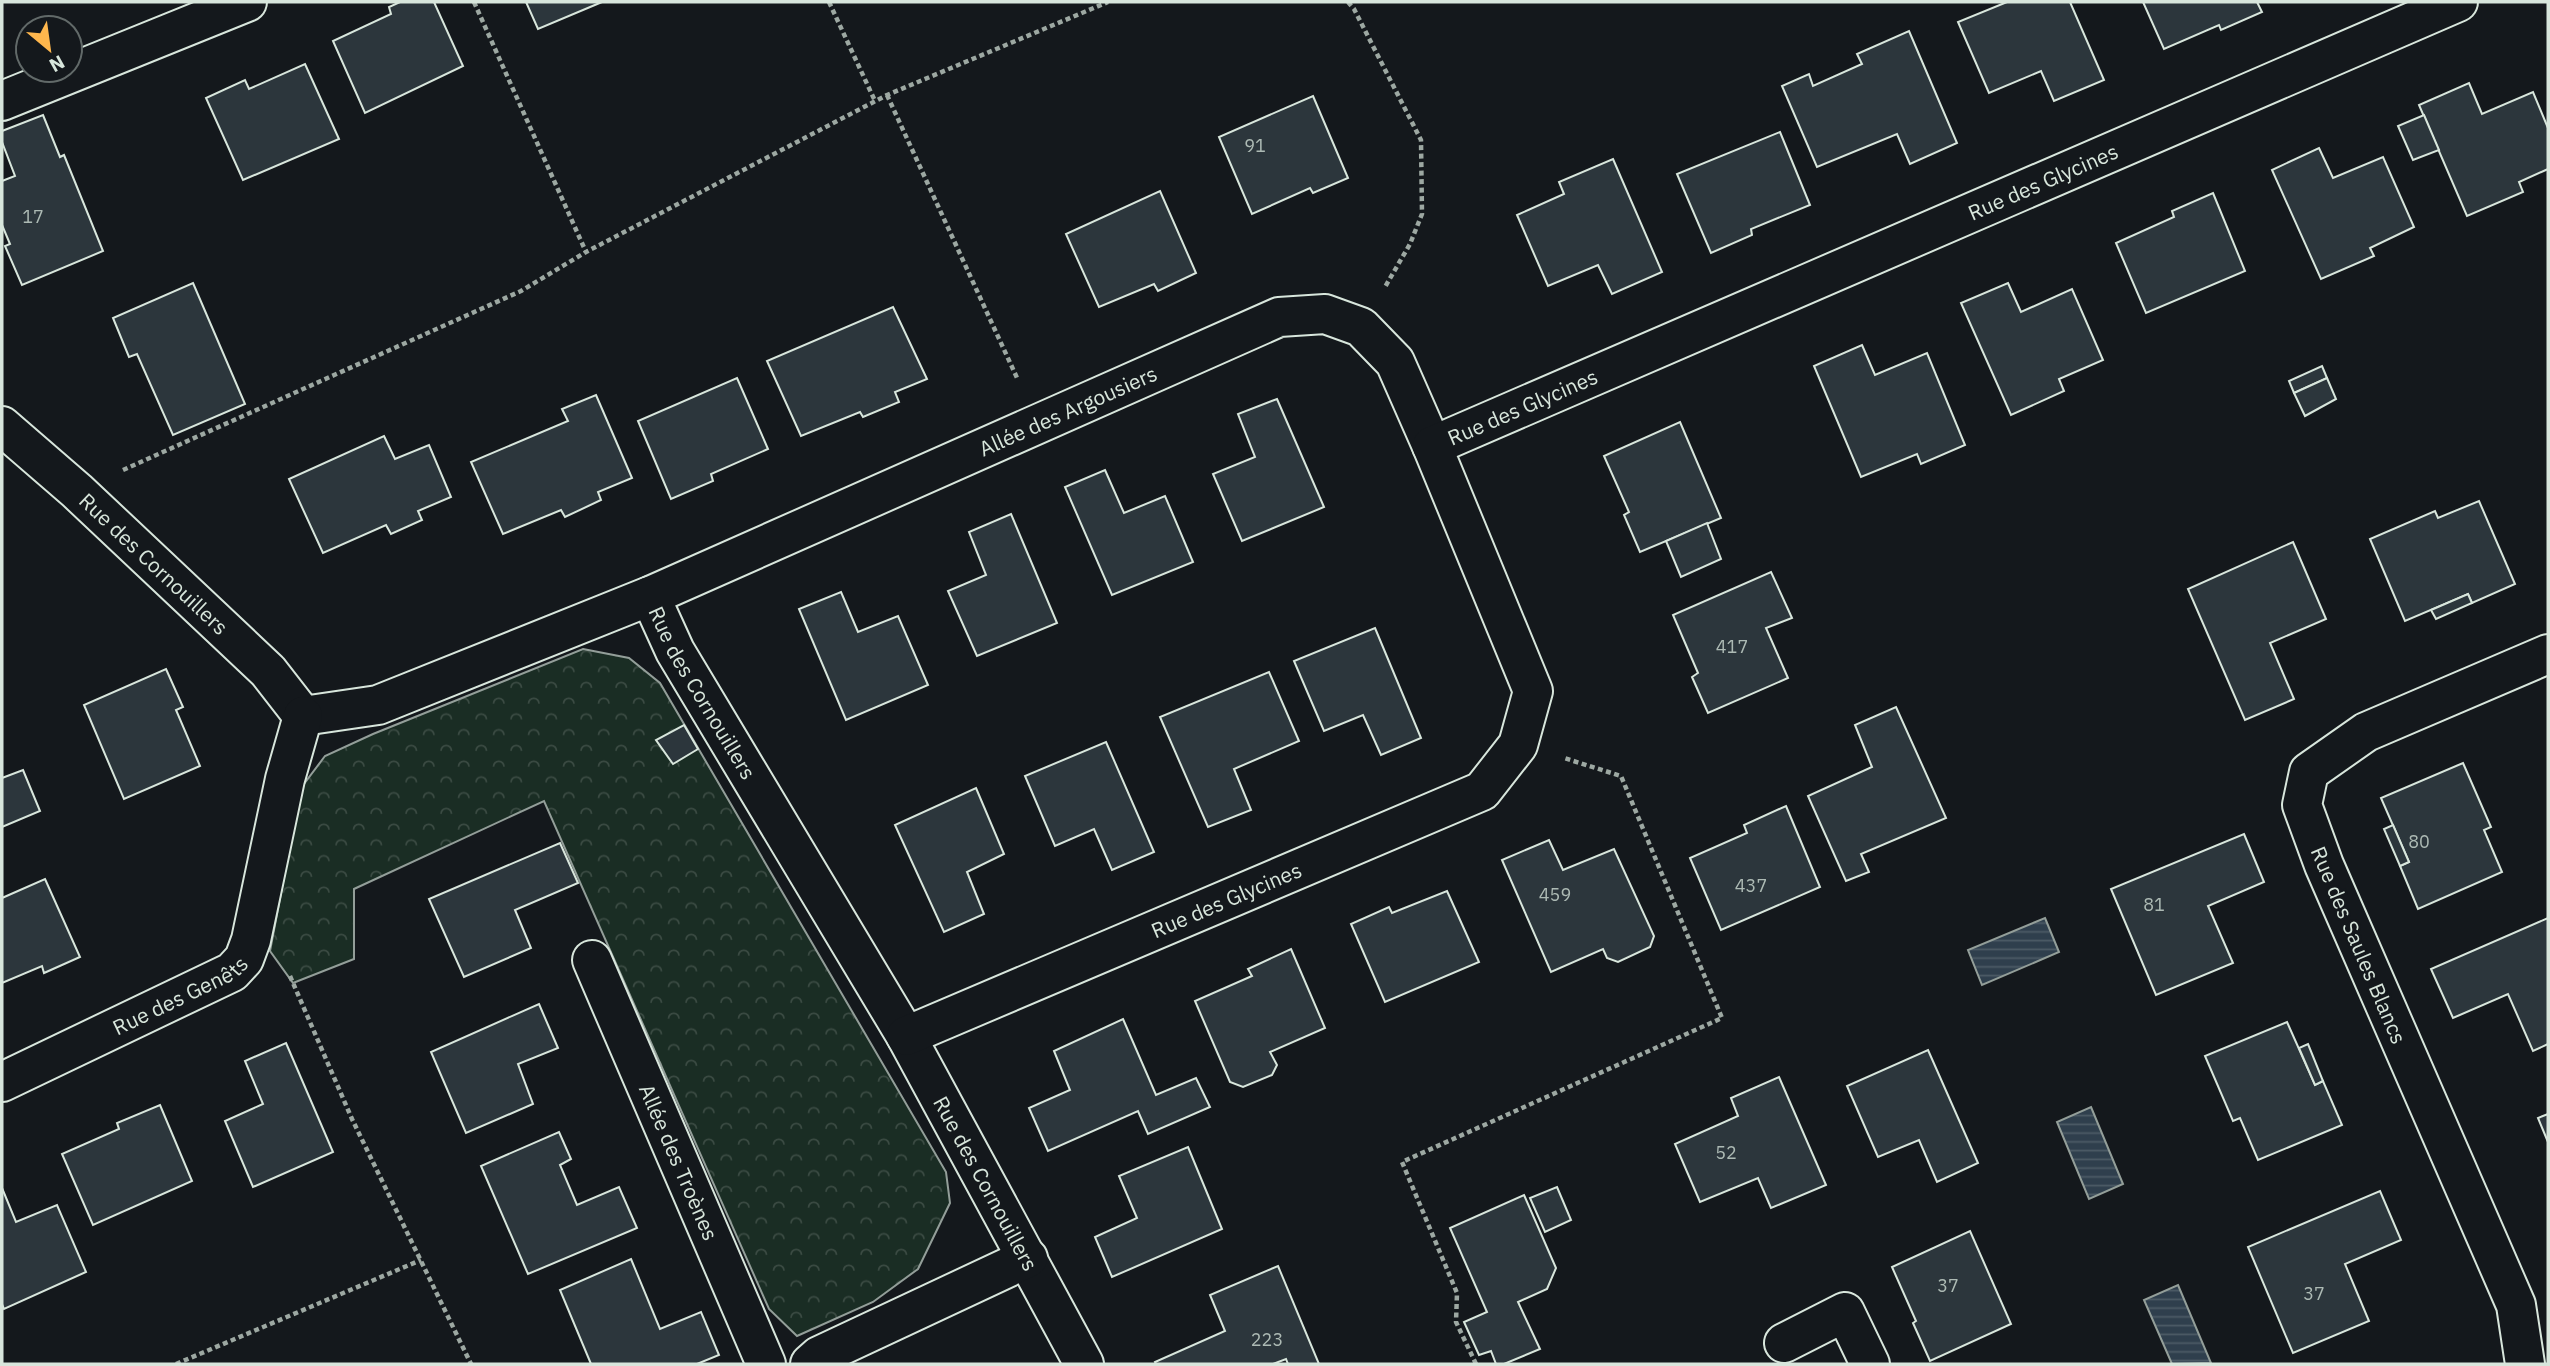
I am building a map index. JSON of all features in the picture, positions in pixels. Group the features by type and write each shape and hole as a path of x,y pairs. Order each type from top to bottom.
{"street":[{"name":"Rue des Glycines","path":"906,1036 1482,791 1518,745 1533,691 1432,446 2458,2"},
{"path":"2,101 238,4"},
{"name":"Allée des Argousiers","path":"650,596 1279,317 1325,314 1362,327 1395,362 1432,446"},
{"name":"Rue des Cornouillers","path":"2,426 77,491 268,671 303,716 378,705 650,596 675,651 906,1036 1084,1364"},
{"name":"Rue des Saules Blancs","path":"2525,1364 2516,1305 2324,865 2302,805 2309,772 2366,732 2548,654"},
{"name":"Rue des Genêts","path":"2,1082 232,972 244,959 251,940 285,779 303,716"},
{"name":"Allée des Troènes","path":"592,960 766,1364"},
{"path":"810,1364 819,1356 1028,1258"},
{"path":"1784,1343 1846,1312 1870,1364"}],"path":[{"path":"474,2 586,252"},
{"path":"829,2 875,101"},
{"path":"77,491 521,291 586,252 887,94 1108,2"},
{"path":"1348,2 1421,139 1422,214 1410,244 1362,327"},
{"path":"887,94 1038,425"},
{"path":"1476,1364 1456,1322 1457,1293 1402,1162 1722,1018 1621,776 1518,745"},
{"path":"251,940 279,952 352,1119 471,1364"},
{"path":"176,1364 421,1260"}],"green space":[{"path":"583,649 629,658 660,683 946,1172 950,1203 918,1269 873,1302 797,1336 769,1309 544,801 354,889 354,959 293,983 270,951 301,788 325,756"}],"water":[{"path":"2045,918 2059,952 1982,985 1968,950"},
{"path":"2091,1107 2123,1184 2089,1199 2057,1122"},
{"path":"2178,1285 2211,1363 2172,1364 2144,1300"}],"building":[{"path":"400,2 434,2 463,66 365,113 333,41 391,14 389,7"},
{"path":"526,2 602,2 538,29"},
{"path":"2007,2 2070,2 2104,80 2054,101 2041,71 1989,93 1958,22"},
{"path":"2143,2 2257,2 2262,12 2221,30 2219,25 2164,49"},
{"path":"1909,31 1957,143 1910,164 1897,134 1817,167 1782,86 1809,74 1813,86 1862,64 1857,54"},
{"path":"305,64 339,139 243,180 206,98 245,80 249,89"},
{"path":"2469,83 2482,114 2533,92 2548,128 2548,169 2519,182 2523,192 2467,216 2419,105"},
{"path":"1313,96 1348,178 1313,193 1310,188 1252,214 1219,137"},
{"path":"43,115 60,157 64,155 103,251 22,285 5,246 10,244 2,225 2,181 15,176 2,142 2,131"},
{"path":"2424,115 2439,150 2413,160 2398,126"},
{"path":"1780,132 1810,205 1751,229 1752,235 1711,253 1677,174"},
{"path":"2319,148 2333,178 2383,157 2414,227 2370,248 2374,256 2321,279 2272,170"},
{"path":"1613,159 1662,272 1612,294 1598,265 1548,286 1517,215 1564,194 1559,182"},
{"path":"1160,191 1196,273 1158,291 1154,284 1099,307 1066,234"},
{"path":"2213,193 2245,271 2146,313 2116,243 2174,217 2172,211"},
{"path":"193,283 245,404 173,435 137,354 129,357 113,318"},
{"path":"2008,283 2021,312 2072,289 2103,360 2059,379 2064,391 2011,415 1961,303"},
{"path":"893,307 927,379 895,392 899,402 863,417 860,412 801,436 767,361"},
{"path":"1862,345 1875,375 1927,353 1965,445 1921,464 1917,454 1861,477 1814,366"},
{"path":"2322,366 2327,378 2294,393 2289,381"},
{"path":"737,378 768,449 711,474 713,481 671,499 638,421"},
{"path":"2327,378 2336,399 2305,416 2294,393"},
{"path":"596,395 632,478 598,492 601,500 565,517 561,510 503,534 471,462 568,421 562,409"},
{"path":"1277,399 1324,507 1242,541 1213,474 1255,457 1238,414"},
{"path":"1680,422 1721,518 1640,552 1624,515 1629,512 1604,456"},
{"path":"384,436 395,459 429,445 451,497 418,511 422,520 391,534 386,525 323,553 289,479"},
{"path":"1105,470 1124,513 1165,496 1193,562 1112,595 1065,487"},
{"path":"2479,501 2515,584 2472,603 2468,594 2405,621 2370,539 2435,511 2438,518"},
{"path":"1011,514 1057,623 977,656 948,591 986,575 969,532"},
{"path":"1707,523 1721,559 1681,577 1666,541"},
{"path":"2293,542 2326,619 2270,643 2294,699 2245,720 2188,589"},
{"path":"1771,572 1792,618 1766,628 1788,678 1708,713 1692,677 1698,673 1673,615"},
{"path":"841,592 858,632 898,616 928,685 846,720 799,609"},
{"path":"2468,594 2472,603 2436,619 2431,610"},
{"path":"1375,628 1421,738 1381,755 1363,715 1324,731 1294,661"},
{"path":"166,669 183,707 176,710 200,766 124,799 84,705"},
{"path":"1269,672 1299,741 1234,769 1251,810 1208,827 1160,717"},
{"path":"1896,707 1946,818 1861,854 1869,872 1846,881 1808,796 1872,767 1855,725"},
{"path":"684,725 698,749 673,764 656,740"},
{"path":"1106,742 1154,852 1112,870 1094,829 1055,846 1025,776"},
{"path":"2463,763 2491,827 2484,830 2502,872 2418,909 2400,866 2409,862 2381,798"},
{"path":"23,770 40,811 2,827 2,778"},
{"path":"976,788 1004,854 967,872 984,914 944,932 895,825"},
{"path":"1786,806 1820,887 1721,930 1690,858 1747,833 1744,825"},
{"path":"2393,825 2409,862 2400,866 2384,829"},
{"path":"2244,834 2264,882 2208,906 2233,963 2156,995 2111,889"},
{"path":"1549,840 1563,870 1614,849 1654,936 1650,947 1618,962 1607,958 1603,949 1551,972 1502,860"},
{"path":"560,843 578,883 515,910 531,948 464,977 429,899"},
{"path":"45,879 80,957 44,973 42,966 2,983 2,898"},
{"path":"1447,891 1479,962 1385,1002 1351,924 1389,907 1392,913"},
{"path":"2548,918 2548,1044 2533,1051 2508,994 2453,1018 2431,969"},
{"path":"1291,949 1325,1028 1270,1052 1277,1065 1272,1075 1243,1087 1230,1082 1195,1001 1252,976 1248,969"},
{"path":"539,1004 558,1048 518,1064 533,1104 466,1133 431,1052"},
{"path":"1123,1019 1156,1095 1196,1078 1210,1107 1148,1134 1138,1111 1048,1151 1029,1108 1070,1090 1054,1051"},
{"path":"2287,1022 2315,1085 2323,1081 2342,1125 2258,1160 2240,1118 2233,1121 2205,1056"},
{"path":"286,1043 333,1152 253,1187 225,1121 263,1104 245,1061"},
{"path":"2308,1044 2323,1081 2315,1085 2299,1048"},
{"path":"1928,1050 1978,1163 1937,1182 1919,1140 1878,1157 1847,1086"},
{"path":"1779,1077 1826,1185 1771,1208 1758,1178 1700,1202 1675,1144 1738,1116 1731,1098"},
{"path":"160,1105 192,1181 93,1225 62,1154 119,1129 117,1123"},
{"path":"2548,1114 2548,1142 2538,1118"},
{"path":"559,1132 571,1159 560,1165 577,1205 619,1187 637,1228 528,1274 481,1166"},
{"path":"1188,1147 1222,1229 1112,1277 1095,1237 1137,1218 1119,1176"},
{"path":"1557,1187 1571,1220 1545,1232 1530,1198"},
{"path":"2,1188 16,1222 57,1205 86,1272 4,1309 2,1304"},
{"path":"2380,1191 2401,1240 2345,1264 2369,1321 2293,1353 2248,1247"},
{"path":"1524,1195 1556,1268 1547,1289 1518,1302 1540,1349 1504,1364 1496,1364 1491,1351 1479,1355 1464,1322 1487,1312 1450,1228"},
{"path":"1970,1231 2011,1324 1930,1361 1892,1267"},
{"path":"631,1259 660,1329 701,1312 719,1355 697,1364 591,1364 560,1290"},
{"path":"1278,1266 1319,1364 1288,1364 1286,1359 1273,1364 1156,1364 1155,1362 1225,1331 1210,1295"}]}
